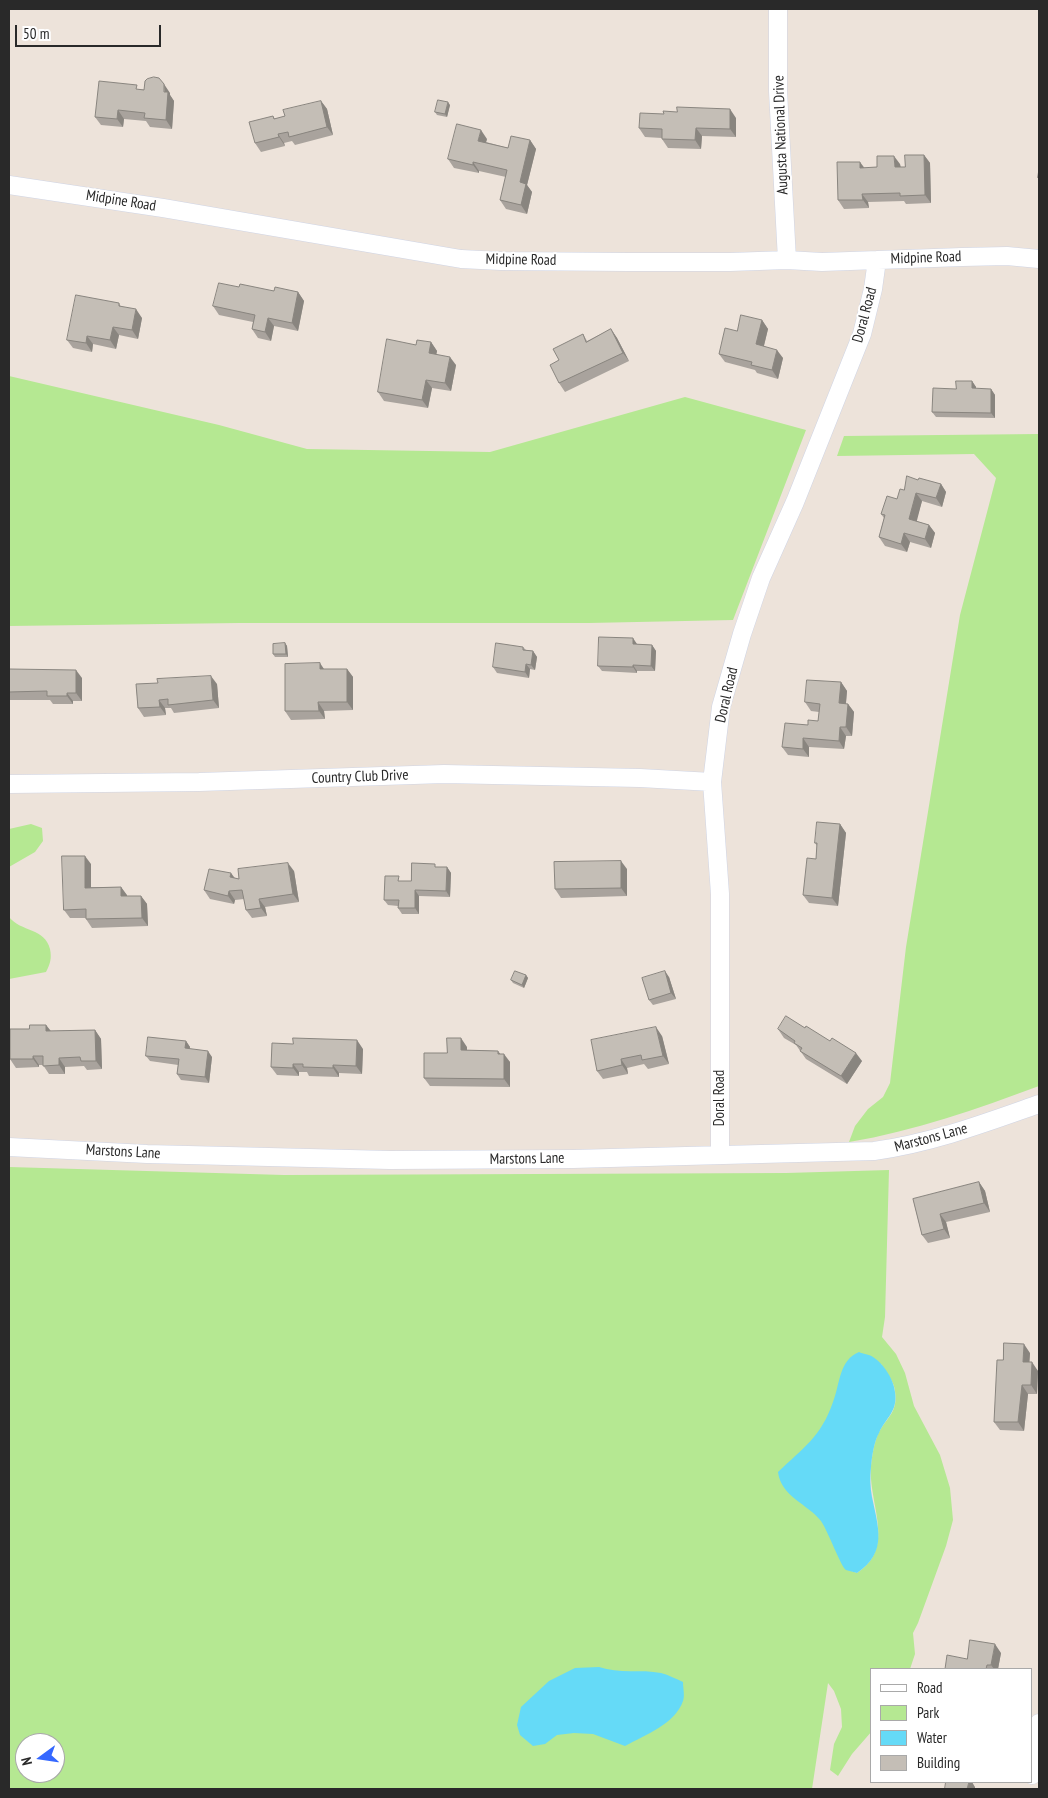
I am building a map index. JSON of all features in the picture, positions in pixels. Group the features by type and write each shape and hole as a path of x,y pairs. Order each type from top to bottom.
{"street":[{"name":"Augusta National Drive","path":"778,9 778,91 787,260"},
{"name":"Midpine Road","path":"9,185 163,208 462,259 628,262 787,260 822,262 926,257 1007,256 1039,260"},
{"name":"Doral Road","path":"720,1154 720,894 712,782 721,707 742,634 761,578 795,502 862,334 873,289 877,260"},
{"name":"Country Club Drive","path":"9,784 199,782 444,774 640,778 712,782"},
{"name":"Marstons Lane","path":"9,1147 156,1154 390,1160 582,1158 874,1151 904,1147 942,1138 1039,1104"},
{"path":"1033,1768 1039,1723"}],"green space":[{"path":"9,376 219,425 307,449 490,452 685,397 806,430 733,620 589,623 239,623 9,626"},
{"path":"1039,434 1039,1086 922,1126 849,1142 855,1126 868,1109 883,1097 890,1083 906,947 960,615 996,478 974,454 837,456 844,436"},
{"path":"31,824 42,828 43,841 35,852 9,867 9,829"},
{"path":"9,917 14,922 43,937 47,942 51,959 46,972 9,979"},
{"path":"9,1167 284,1175 786,1173 889,1170 885,1317 882,1337 896,1354 905,1373 914,1406 940,1455 950,1488 953,1520 946,1546 913,1633 915,1654 910,1668 870,1668 870,1733 852,1754 838,1776 830,1770 834,1744 842,1727 841,1709 834,1691 828,1683 812,1789 9,1789","holes":["881,1364 893,1384 896,1398 894,1409 877,1436 871,1466 871,1480 878,1524 876,1551 869,1562 857,1573 846,1569"]}],"water":[{"path":"859,1352 871,1356 885,1368 893,1382 895,1405 877,1437 872,1458 870,1474 871,1493 877,1519 877,1548 867,1565 857,1573 846,1570 821,1521 789,1494 780,1481 778,1472 817,1433 828,1414 841,1373 847,1361"},
{"path":"599,1667 614,1670 661,1673 670,1676 683,1682 683,1701 679,1709 666,1722 625,1746 593,1734 574,1733 557,1735 545,1744 533,1746 520,1735 517,1725 521,1707 549,1681 575,1668"}],"building":[{"path":"154,77 159,78 164,84 164,92 168,92 166,120 144,118 145,113 118,110 117,119 95,117 99,81 137,85 136,89 144,90 145,81"},
{"path":"438,100 448,102 445,114 435,112"},
{"path":"321,101 327,127 289,137 288,132 278,134 279,137 255,143 249,122 273,116 274,119 285,116 283,110"},
{"path":"677,107 730,109 730,129 696,128 695,140 662,139 662,129 639,128 640,113 664,114 663,111 677,112"},
{"path":"457,124 481,130 478,141 508,148 511,136 530,140 520,182 526,184 521,205 500,200 507,170 473,162 473,165 448,159"},
{"path":"905,155 924,155 925,195 900,196 900,193 862,194 863,200 838,200 837,162 860,162 860,168 877,167 877,156 894,156 895,167 905,167"},
{"path":"219,283 239,287 240,284 274,291 275,287 298,292 292,323 268,318 265,332 252,329 255,315 213,306"},
{"path":"76,295 119,303 119,306 136,309 132,330 113,327 110,340 87,336 86,343 67,340"},
{"path":"741,315 762,320 756,344 777,350 772,370 751,365 752,362 719,354 725,328 737,331"},
{"path":"611,329 623,353 559,383 550,365 559,360 553,349 583,334 586,342"},
{"path":"387,339 416,345 417,340 431,342 429,353 450,357 445,383 426,380 422,400 378,392"},
{"path":"956,381 972,381 972,388 991,389 991,413 932,412 933,388 956,389"},
{"path":"907,476 941,484 936,498 916,493 909,519 929,525 925,539 904,533 901,544 879,537 885,515 881,514 887,496 897,499 900,489 904,490"},
{"path":"599,637 633,638 633,644 652,645 651,666 598,666"},
{"path":"285,643 286,654 273,654 273,644"},
{"path":"496,643 523,647 523,650 533,651 531,665 526,664 525,672 493,667"},
{"path":"320,663 320,669 347,669 347,702 318,702 319,711 285,711 285,664"},
{"path":"9,669 76,670 76,693 67,693 67,696 47,696 47,691 9,692"},
{"path":"211,676 213,700 168,705 168,699 159,700 160,707 138,708 136,684 158,683 157,679"},
{"path":"807,680 841,682 839,703 848,704 846,727 840,727 839,741 803,738 803,749 782,747 785,723 808,725 808,720 818,721 820,704 805,702"},
{"path":"817,822 840,824 832,898 803,895 807,858 816,859"},
{"path":"62,856 85,856 85,888 121,887 121,896 141,896 142,918 86,919 86,909 64,910"},
{"path":"621,861 621,888 555,889 554,862"},
{"path":"288,863 293,894 259,899 261,908 246,910 242,890 229,891 228,896 204,890 209,869 231,873 230,877 239,879 238,869"},
{"path":"412,863 435,864 435,867 447,867 446,891 415,890 415,908 398,908 399,900 384,900 385,876 399,876 398,881 411,881"},
{"path":"515,971 526,975 522,985 511,980"},
{"path":"665,971 671,993 649,1000 642,978"},
{"path":"786,1016 830,1041 832,1038 856,1053 841,1076 800,1051 802,1048 794,1043 795,1041 778,1029"},
{"path":"30,1025 46,1025 46,1031 95,1030 96,1061 81,1061 80,1057 59,1058 59,1065 43,1066 43,1056 33,1056 33,1059 10,1059 10,1029 29,1029"},
{"path":"656,1027 663,1056 642,1060 641,1055 621,1059 622,1065 597,1071 591,1040"},
{"path":"148,1037 186,1041 185,1048 208,1051 205,1077 177,1074 179,1059 146,1056"},
{"path":"293,1038 357,1040 356,1066 333,1065 333,1068 303,1067 303,1064 293,1064 293,1068 271,1067 272,1043 293,1044"},
{"path":"447,1038 461,1038 461,1050 498,1051 498,1054 504,1054 504,1079 424,1078 424,1053 447,1053"},
{"path":"979,1182 984,1203 940,1214 944,1229 922,1235 913,1199"},
{"path":"1004,1343 1024,1344 1023,1362 1032,1362 1031,1385 1022,1385 1018,1422 994,1422 997,1360 1003,1360"},
{"path":"970,1640 995,1644 991,1665 987,1665 986,1668 945,1668 947,1655 967,1659"},
{"path":"946,1783 969,1783 967,1789 945,1789"}]}
